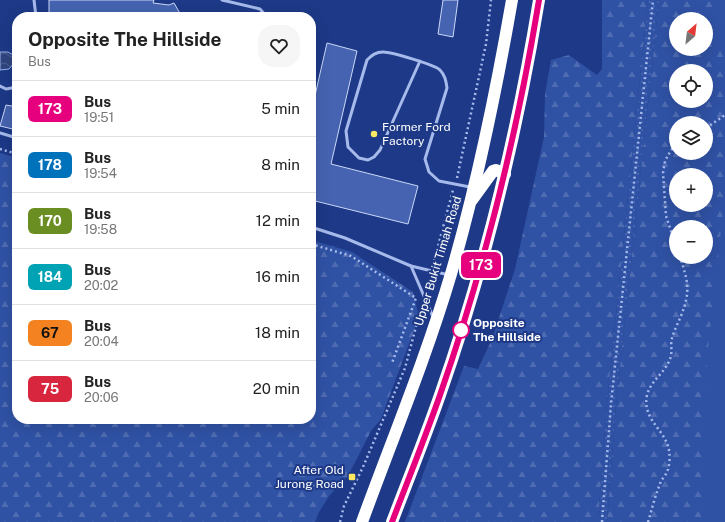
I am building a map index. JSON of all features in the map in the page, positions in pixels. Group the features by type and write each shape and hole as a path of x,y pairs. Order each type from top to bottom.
{"highway":[{"path":"392,522 443,386 478,276 505,174 527,70 539,0"},
{"name":"Upper Bukit Timah Road","path":"362,522 417,373 450,275 470,203 500,68 513,1"},
{"path":"470,203 493,172 496,170 505,174"}],"lane":[{"path":"34,0 35,12"},
{"path":"222,0 260,9 263,12"},
{"path":"420,61 380,150 374,157 368,160 359,158 348,147 346,131 367,60 374,53 384,52 420,61 431,64 440,70 446,79 447,88 425,159 429,172 439,180 473,188"},
{"path":"0,86 6,88 12,87"},
{"path":"0,133 12,137"},
{"path":"316,229 345,238 411,266 450,275"},
{"path":"411,266 435,322"}],"path":[{"path":"602,522 611,404 653,0"},
{"path":"713,123 725,115"},
{"path":"0,149 12,153"},
{"path":"669,154 665,161 663,172 666,216 669,225"},
{"path":"316,246 351,256 416,298 392,363"},
{"path":"648,522 660,483 667,473 670,461 669,449 665,438 650,419 647,408 647,396 651,385 665,368 670,359 672,339 687,297 687,278 682,264"}],"green space":[{"path":"602,0 648,0 607,403 598,522 405,522 464,366 478,369 492,339 515,269 544,137 545,94 551,60 569,55 597,75 602,69"},
{"path":"648,0 659,0 616,405 607,522 598,522 607,403"},
{"path":"659,0 725,0 725,522 607,522 616,405"},
{"path":"716,0 725,0 725,38 714,37"},
{"path":"0,153 12,157 12,424 316,424 316,241 352,252 413,292 419,317 381,419 371,431 348,476 329,496 319,512 315,522 0,522"},
{"path":"725,193 725,522 703,522 707,358"}],"water":[{"path":"0,52 8,52 12,54 12,66 9,69 0,70"}],"building":[{"path":"49,0 154,0 153,3 169,5 174,3 179,12 49,12"},
{"path":"443,0 458,0 453,37 438,34"},
{"path":"327,43 357,51 331,164 418,186 408,224 316,201 316,91"},
{"path":"6,105 11,106 12,129 0,126"}],"bus line":[{"name":"173","path":"392,522 429,426 468,310 505,174 529,64 539,0"}],"place":[{"name":"Former Ford Factory","path":"374,134"},
{"name":"Opposite The Hillside","path":"461,330"},
{"name":"After Old Jurong Road","path":"352,477"}]}
